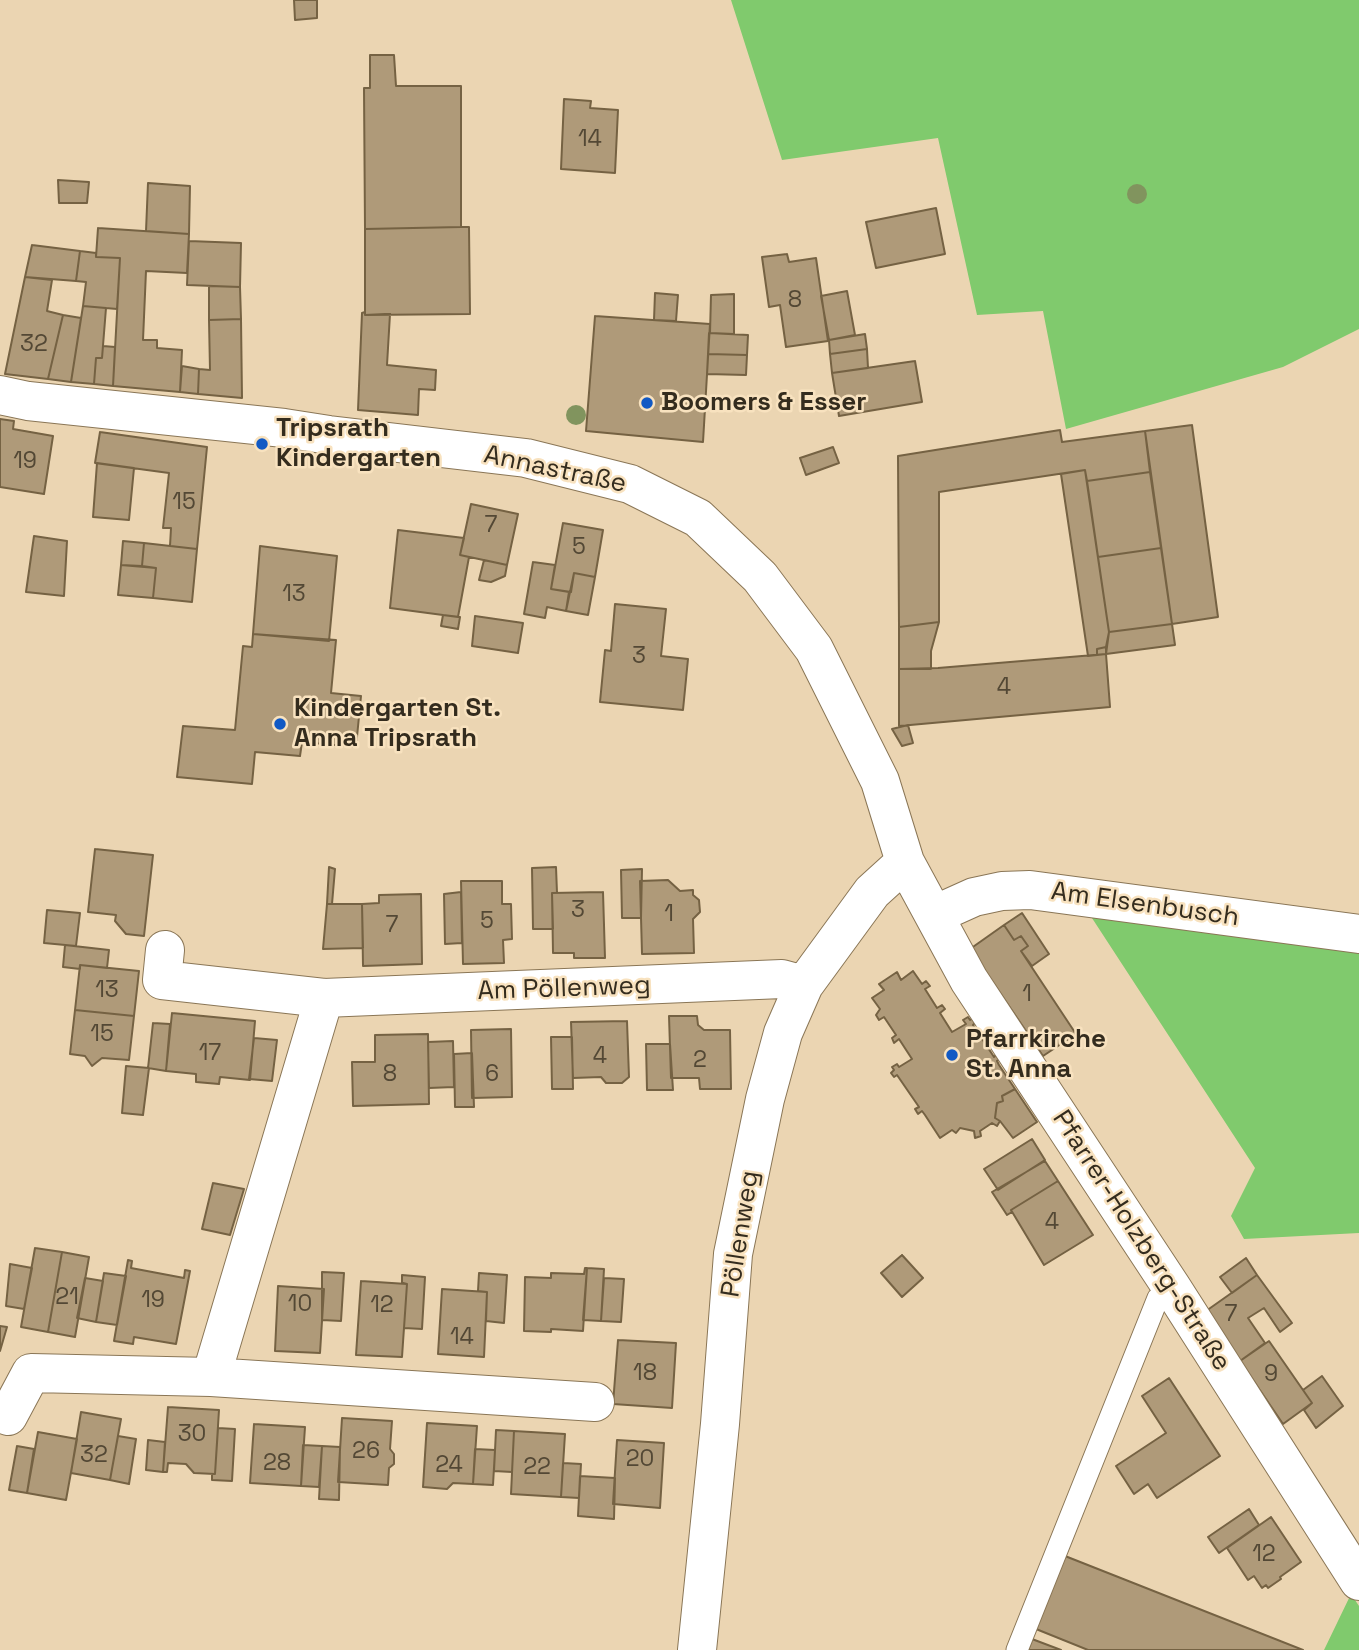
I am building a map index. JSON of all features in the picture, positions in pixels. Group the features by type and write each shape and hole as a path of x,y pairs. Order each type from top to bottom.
{"street":[{"name":"Annastraße","path":"0,395 28,401 284,428 526,458 630,484 698,518 760,577 814,649 880,781 905,862"},
{"name":"Pfarrer-Holzberg-Straße","path":"905,862 969,980 1172,1287 1359,1581"},
{"name":"Pöllenweg","path":"697,1650 720,1424 733,1254 765,1099 783,1033 804,985 872,892 905,862"},
{"name":"Am Elsenbusch","path":"934,915 974,897 1002,891 1030,890 1359,934"},
{"name":"Am Pöllenweg","path":"165,950 162,980 324,998 782,979 804,985"},
{"path":"211,1377 324,998"},
{"path":"8,1416 31,1373 211,1377 595,1402"}],"lane":[{"path":"1017,1650 1158,1298 1172,1287"}],"green space":[{"path":"731,0 1359,0 1359,329 1283,367 1066,429 1043,311 977,315 938,138 782,160"},
{"path":"1090,915 1359,952 1359,1233 1244,1239 1231,1216 1255,1168"},
{"path":"1351,1594 1359,1606 1359,1650 1324,1650"}],"building":[{"path":"294,0 317,0 317,18 295,20"},
{"path":"370,55 394,55 396,86 461,86 461,227 365,229 364,88 370,88"},
{"path":"564,99 591,101 590,108 618,110 615,173 561,169"},
{"path":"58,180 89,182 87,203 59,203"},
{"path":"148,183 190,186 189,234 146,231"},
{"path":"936,208 945,254 876,268 866,222"},
{"path":"469,227 470,314 365,315 365,229"},
{"path":"98,228 189,234 187,273 146,271 143,340 157,340 157,348 182,350 180,392 113,386 120,258 96,257"},
{"path":"189,241 241,243 240,287 187,285"},
{"path":"32,245 80,251 76,281 25,277"},
{"path":"80,251 96,253 96,257 120,258 117,309 83,306 86,282 76,281"},
{"path":"787,254 789,262 816,258 828,341 786,347 780,305 769,307 762,257"},
{"path":"25,277 52,280 47,311 63,315 48,379 5,374"},
{"path":"209,286 240,287 241,319 209,320"},
{"path":"847,291 855,335 829,340 821,296"},
{"path":"655,293 678,295 676,321 654,320"},
{"path":"734,294 734,334 710,333 711,295"},
{"path":"83,306 106,308 102,358 96,358 94,384 71,382"},
{"path":"365,312 365,315 390,314 387,365 436,370 435,390 419,389 418,415 358,410 362,313"},
{"path":"63,315 81,318 71,382 48,379"},
{"name":"Boomers & Esser","path":"595,316 710,324 703,442 586,431"},
{"path":"241,319 242,398 198,394 199,369 210,370 209,320"},
{"path":"709,333 748,335 747,355 708,354"},
{"path":"865,334 867,349 830,354 829,340"},
{"path":"103,346 115,347 113,386 94,384 96,358 102,358"},
{"path":"867,349 868,368 832,373 830,354"},
{"path":"708,354 747,355 746,375 707,374"},
{"path":"915,361 922,402 839,416 832,373"},
{"path":"182,366 199,369 198,394 180,392"},
{"path":"0,419 14,421 13,429 53,436 44,494 0,487"},
{"path":"1192,425 1218,617 1172,624 1145,431"},
{"path":"1060,430 1062,442 1145,431 1150,472 1087,481 1085,470 939,492 939,622 899,627 898,456"},
{"path":"100,432 207,447 197,549 170,546 171,528 163,528 169,473 95,463"},
{"path":"833,447 839,463 806,475 800,458"},
{"path":"97,463 134,468 129,520 93,517"},
{"path":"1085,470 1109,632 1106,647 1097,649 1097,655 1088,656 1061,474"},
{"path":"1150,472 1161,548 1098,557 1087,481"},
{"path":"471,504 518,514 507,565 460,555"},
{"path":"563,523 603,530 595,577 574,573 571,592 551,589"},
{"path":"398,530 464,538 460,555 469,557 458,617 390,608"},
{"path":"34,536 67,541 64,596 26,592"},
{"path":"123,541 144,543 142,566 121,565"},
{"path":"144,543 197,549 192,602 153,598 156,568 142,566"},
{"path":"260,546 337,556 329,641 253,634"},
{"path":"1161,548 1172,624 1109,632 1098,557"},
{"path":"484,560 507,565 505,576 491,582 479,580"},
{"path":"533,562 555,565 551,589 569,592 566,611 547,607 545,618 524,614"},
{"path":"121,565 156,568 153,598 118,595"},
{"path":"574,573 595,577 588,615 566,611"},
{"path":"615,604 666,609 661,656 688,659 683,710 600,702 605,650 611,651"},
{"path":"443,615 460,617 458,629 441,626"},
{"path":"475,616 523,623 518,653 472,646"},
{"path":"939,622 931,651 931,669 899,669 899,627"},
{"path":"1172,624 1175,645 1106,654 1109,632"},
{"path":"253,634 336,640 331,693 361,696 356,747 302,742 300,756 255,752 252,784 177,777 183,726 235,730 243,646 252,647"},
{"path":"1106,647 1106,654 1097,655 1097,649"},
{"path":"1106,654 1110,707 899,726 899,669"},
{"path":"908,725 913,743 902,746 892,729"},
{"path":"95,849 153,855 144,936 126,934 115,921 116,915 88,912"},
{"path":"329,867 335,869 332,904 327,904"},
{"path":"556,867 557,893 552,893 553,929 533,929 532,868"},
{"path":"642,869 641,918 622,918 621,870"},
{"path":"668,880 680,891 693,890 693,895 699,900 700,912 693,919 694,953 642,954 640,881"},
{"path":"461,881 502,881 502,904 511,904 512,939 503,940 504,963 463,964"},
{"path":"461,892 462,943 445,944 444,894"},
{"path":"603,892 605,958 574,958 574,953 553,953 552,893"},
{"path":"421,894 422,964 363,966 362,904 379,903 379,895"},
{"path":"327,904 362,904 363,948 323,949"},
{"path":"47,910 80,913 76,946 44,943"},
{"path":"1022,913 1049,954 1032,966 1021,951 1028,946 1021,936 1014,940 1004,925"},
{"path":"1004,925 1014,940 1021,936 1028,946 1021,951 1076,1034 1043,1056 970,949"},
{"path":"65,945 109,950 107,968 80,965 80,969 63,967"},
{"path":"80,965 139,971 134,1016 75,1010"},
{"name":"Pfarrkirche St. Anna","path":"913,971 922,984 926,981 930,986 925,989 937,1008 942,1005 945,1009 940,1013 952,1032 966,1024 963,1020 973,1018 976,1022 973,1025 994,1057 997,1054 1001,1059 997,1061 1015,1089 1002,1096 1003,1101 997,1103 995,1118 1000,1121 997,1126 992,1123 980,1131 981,1136 975,1138 974,1131 960,1128 956,1133 952,1130 940,1138 922,1111 918,1114 915,1109 919,1107 897,1075 894,1077 891,1073 894,1070 892,1067 897,1064 899,1067 912,1059 899,1039 894,1043 892,1038 896,1035 884,1017 879,1020 876,1015 880,1009 872,998 884,990 879,984 897,972 901,980"},
{"path":"75,1010 134,1016 129,1060 102,1058 92,1066 85,1056 70,1054"},
{"path":"172,1013 255,1021 250,1080 220,1077 219,1084 196,1082 196,1074 166,1071"},
{"path":"669,1016 697,1016 698,1025 704,1030 730,1030 731,1089 700,1089 699,1078 671,1078"},
{"path":"627,1021 629,1077 622,1083 606,1083 601,1077 573,1078 571,1022"},
{"path":"153,1023 170,1024 166,1071 148,1068"},
{"path":"511,1029 512,1097 472,1098 471,1030"},
{"path":"428,1034 429,1104 353,1106 352,1062 375,1062 375,1035"},
{"path":"551,1037 572,1037 573,1089 552,1089"},
{"path":"254,1038 277,1040 272,1081 249,1079"},
{"path":"453,1041 454,1087 429,1088 428,1042"},
{"path":"646,1044 670,1044 673,1090 647,1090"},
{"path":"472,1053 474,1107 455,1107 454,1054"},
{"path":"126,1066 149,1068 143,1115 122,1113"},
{"path":"1015,1089 1037,1122 1013,1138 995,1118 997,1103 1003,1101 1002,1096"},
{"path":"1032,1139 1045,1160 998,1190 984,1169"},
{"path":"1045,1161 1058,1181 1007,1215 992,1192"},
{"path":"1058,1181 1093,1235 1044,1265 1011,1210"},
{"path":"213,1183 244,1189 230,1235 202,1229"},
{"path":"35,1248 62,1252 48,1332 21,1327"},
{"path":"62,1252 89,1257 75,1337 48,1332"},
{"path":"902,1255 923,1278 902,1297 881,1273"},
{"path":"1246,1258 1257,1275 1232,1293 1220,1277"},
{"path":"128,1260 132,1261 131,1268 184,1278 185,1270 190,1271 176,1344 134,1337 133,1344 114,1341"},
{"path":"10,1264 32,1268 24,1309 6,1306"},
{"path":"585,1268 583,1331 524,1331 525,1277 551,1278 551,1273 584,1274"},
{"path":"587,1268 604,1269 601,1321 583,1320"},
{"path":"322,1272 344,1273 341,1321 322,1320"},
{"path":"104,1273 126,1276 117,1325 96,1322"},
{"path":"479,1273 507,1275 504,1323 486,1321 487,1292 478,1291"},
{"path":"402,1275 425,1277 422,1329 404,1328 407,1284 402,1283"},
{"path":"1257,1275 1292,1323 1280,1332 1264,1308 1248,1318 1265,1343 1240,1361 1206,1311"},
{"path":"85,1278 103,1281 96,1322 77,1318"},
{"path":"604,1278 624,1279 621,1322 601,1321"},
{"path":"361,1281 407,1284 402,1357 356,1355"},
{"path":"278,1286 324,1289 320,1353 275,1351"},
{"path":"442,1289 487,1292 484,1357 438,1354"},
{"path":"0,1326 7,1327 0,1351"},
{"path":"618,1340 676,1343 672,1408 613,1404"},
{"path":"1269,1341 1312,1403 1283,1424 1240,1361"},
{"path":"1322,1376 1343,1406 1316,1428 1304,1410 1312,1403 1303,1390"},
{"path":"1169,1378 1220,1456 1157,1498 1148,1484 1134,1494 1116,1466 1166,1433 1142,1396"},
{"path":"168,1407 219,1410 215,1474 194,1473 186,1464 168,1463 167,1472 163,1472"},
{"path":"81,1412 121,1419 110,1480 71,1473"},
{"path":"342,1418 392,1421 390,1449 394,1454 394,1464 389,1468 388,1485 338,1482"},
{"path":"427,1423 477,1426 473,1484 453,1483 447,1489 423,1487"},
{"path":"254,1424 305,1427 301,1486 250,1483"},
{"path":"218,1428 235,1429 232,1481 212,1480 212,1474 215,1474"},
{"path":"496,1430 514,1431 512,1472 494,1471"},
{"path":"514,1431 565,1434 561,1497 511,1494"},
{"path":"38,1432 77,1439 66,1500 27,1493"},
{"path":"118,1436 136,1439 129,1484 110,1480"},
{"path":"148,1440 165,1442 163,1472 146,1470"},
{"path":"617,1440 664,1443 660,1508 613,1504"},
{"path":"303,1445 322,1446 319,1487 301,1486"},
{"path":"17,1446 34,1449 27,1493 9,1490"},
{"path":"322,1446 340,1447 339,1500 319,1499"},
{"path":"475,1449 495,1450 493,1485 473,1484"},
{"path":"563,1463 581,1464 579,1498 561,1497"},
{"path":"580,1476 615,1478 614,1519 578,1516"},
{"path":"1249,1509 1259,1525 1219,1553 1208,1537"},
{"path":"1271,1517 1301,1562 1268,1588 1266,1585 1262,1588 1254,1576 1248,1580 1227,1548"},
{"path":"1065,1556 1303,1650 1088,1650 1036,1629"},
{"path":"1032,1639 1061,1650 1028,1650"}],"place":[{"name":"Boomers & Esser","path":"647,403"},
{"name":"Tripsrath Kindergarten","path":"262,444"},
{"name":"Kindergarten St. Anna Tripsrath","path":"280,724"},
{"name":"Pfarrkirche St. Anna","path":"952,1055"}]}
